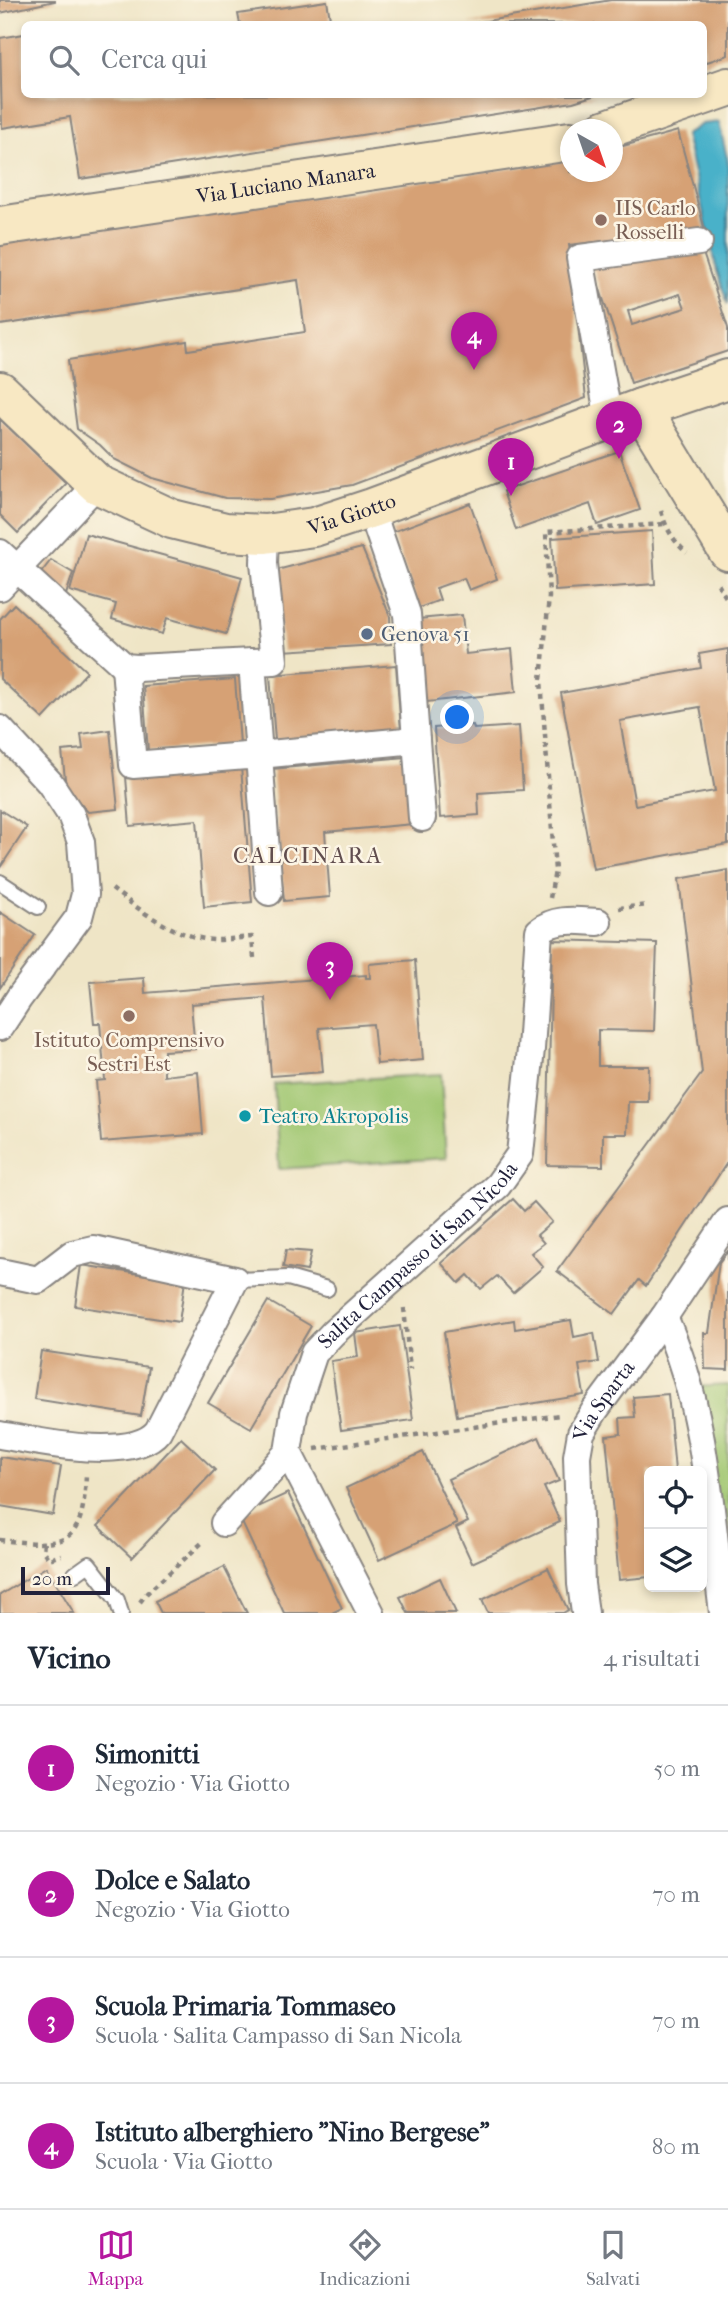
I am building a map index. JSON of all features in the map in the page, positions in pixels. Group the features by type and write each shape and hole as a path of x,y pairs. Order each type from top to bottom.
{"main road":[{"path":"707,94 728,87"},
{"path":"623,123 696,98"},
{"name":"Via Luciano Manara","path":"0,226 560,142"},
{"name":"Via Giotto","path":"0,391 97,484 172,519 225,532 265,534 314,527 625,414 726,388"},
{"path":"625,414 728,551"}],"street":[{"path":"625,414 580,258 699,242"},
{"path":"97,484 6,570 125,667 263,662"},
{"path":"372,508 407,614 422,818"},
{"path":"265,534 259,755 269,892"},
{"path":"125,667 134,765 416,740"},
{"path":"0,729 50,783 72,815 85,870 85,894 79,917 0,1027"},
{"path":"539,931 548,923 556,921 598,922"},
{"name":"Salita Campasso di San Nicola","path":"288,1452 294,1413 314,1353 332,1333 498,1185 520,1154 539,931"},
{"name":"Via Sparta","path":"584,1613 577,1456 581,1433 664,1317 728,1221"},
{"path":"0,1272 38,1280 72,1254 93,1250 235,1280 152,1439 120,1447 88,1448 0,1435"},
{"path":"664,1317 691,1387 707,1468 723,1613"},
{"path":"223,1523 288,1452 371,1613"}],"lane":[{"path":"0,882 38,907"},
{"path":"235,1280 288,1278 327,1289"},
{"path":"75,1574 89,1564 117,1600 121,1613"}],"path":[{"path":"539,931 549,904 555,871 541,680 550,597 546,532 665,524"},
{"path":"85,870 142,911 181,933 212,940 252,937 254,958"},
{"path":"403,1304 410,1370"},
{"path":"288,1452 595,1410"},
{"path":"0,1541 51,1544 74,1532 81,1518 86,1491 88,1448"},
{"path":"138,1605 147,1593 223,1523"}],"green space":[{"path":"441,1074 446,1158 279,1169 274,1084"},
{"path":"728,1385 728,1613 707,1485 707,1466 704,1466 691,1387"}],"water":[{"path":"719,122 728,162 728,305 717,271 685,135 702,124"}],"building":[{"path":"0,0 55,0 55,1 0,13"},
{"path":"611,0 728,0 728,55 707,62 707,21 487,21"},
{"path":"327,1 330,21 239,21 238,14"},
{"path":"21,34 21,98 586,98 80,179 70,117 2,128 0,38"},
{"path":"678,131 705,230 569,245 586,398 352,485 270,499 225,498 152,478 114,459 77,429 68,360 187,341 188,350 305,332 298,280 0,325 0,241 560,161 560,182 623,182 623,146"},
{"path":"703,253 728,328 728,351 631,383 592,265","holes":["680,294 685,308 632,325 628,311"]},
{"path":"0,419 66,483 18,533 0,515"},
{"path":"619,451 640,510 597,525 590,504 516,530 503,491"},
{"path":"470,503 497,579 469,590 464,578 436,588 440,600 419,608 392,532"},
{"path":"652,531 655,584 555,591 552,538"},
{"path":"86,534 242,577 226,634 167,618 162,634 112,619 116,604 70,591"},
{"path":"362,548 390,616 391,644 283,651 273,571"},
{"path":"51,560 73,573 64,601 37,578"},
{"path":"14,604 87,672 43,719 0,679 0,619"},
{"path":"462,615 466,654 512,649 516,692 427,702 418,619"},
{"path":"728,649 728,844 593,869 561,693 701,668 699,654","holes":["700,707 715,791 635,805 620,721"]},
{"path":"396,665 401,730 275,740 270,675"},
{"path":"235,679 240,744 148,751 143,686"},
{"path":"473,725 474,729 519,726 523,790 478,793 479,815 440,818 434,728"},
{"path":"110,730 118,809 88,812 66,788 62,751 83,749 81,734"},
{"path":"406,757 413,824 325,832 330,897 284,901 272,769"},
{"path":"241,767 252,902 204,907 197,820 130,826 126,777"},
{"path":"0,810 27,827 0,868"},
{"path":"728,870 728,1161 646,1286 639,1280 614,1314 557,1271 702,1073 679,879"},
{"path":"0,912 35,935 0,988"},
{"path":"552,940 657,943 654,1031 598,1030 598,1066 649,1066 648,1102 628,1102 627,1134 603,1134 603,1166 547,1165"},
{"path":"415,960 423,1060 377,1064 373,1024 319,1028 323,1072 271,1076 265,998 191,1004 195,1049 164,1051 164,1076 198,1072 203,1134 101,1142 96,1081 105,1080 100,1023 94,1023 90,982 144,978 145,993 366,975 366,978 370,978 369,964"},
{"path":"513,1199 524,1211 534,1202 552,1222 537,1235 544,1243 531,1253 543,1267 513,1293 497,1276 481,1289 468,1275 459,1283 441,1263"},
{"path":"286,1250 311,1252 307,1271 283,1267"},
{"path":"728,1251 728,1370 705,1369 704,1333 709,1333 719,1262"},
{"path":"81,1265 185,1281 179,1322 75,1306"},
{"path":"268,1301 311,1326 251,1428 208,1403"},
{"path":"514,1320 515,1329 571,1320 574,1337 594,1333 599,1362 579,1365 584,1395 457,1416 444,1332"},
{"path":"400,1326 413,1420 341,1430 331,1361 358,1357 355,1333"},
{"path":"41,1351 149,1367 141,1416 34,1399"},
{"path":"668,1394 675,1466 644,1466 644,1578 619,1580 606,1436 621,1434 620,1418 635,1417 633,1397"},
{"path":"539,1437 559,1481 544,1487 560,1522 472,1563 456,1528 468,1522 448,1479"},
{"path":"181,1438 215,1470 132,1558 98,1526"},
{"path":"423,1452 457,1524 379,1560 346,1488"},
{"path":"0,1457 61,1466 53,1515 0,1506"},
{"path":"288,1493 342,1608 332,1613 284,1613 239,1516"},
{"path":"46,1567 74,1613 0,1613 0,1595"},
{"path":"224,1567 247,1613 161,1613 155,1601"},
{"path":"548,1568 568,1610 563,1613 488,1613 482,1600"},
{"path":"440,1578 456,1613 408,1613 400,1597"}],"place":[{"name":"IIS Carlo Rosselli","path":"601,220"},
{"name":"Istituto alberghiero \"Nino Bergese\"","path":"474,370"},
{"name":"Dolce e Salato","path":"619,459"},
{"name":"Simonitti","path":"511,496"},
{"name":"Genova 51","path":"367,634"},
{"name":"Scuola Primaria Tommaseo","path":"330,1000"},
{"name":"Istituto Comprensivo Sestri Est","path":"129,1016"},
{"name":"Teatro Akropolis","path":"245,1116"}],"district":[{"name":"CALCINARA","path":"308,855"}]}
